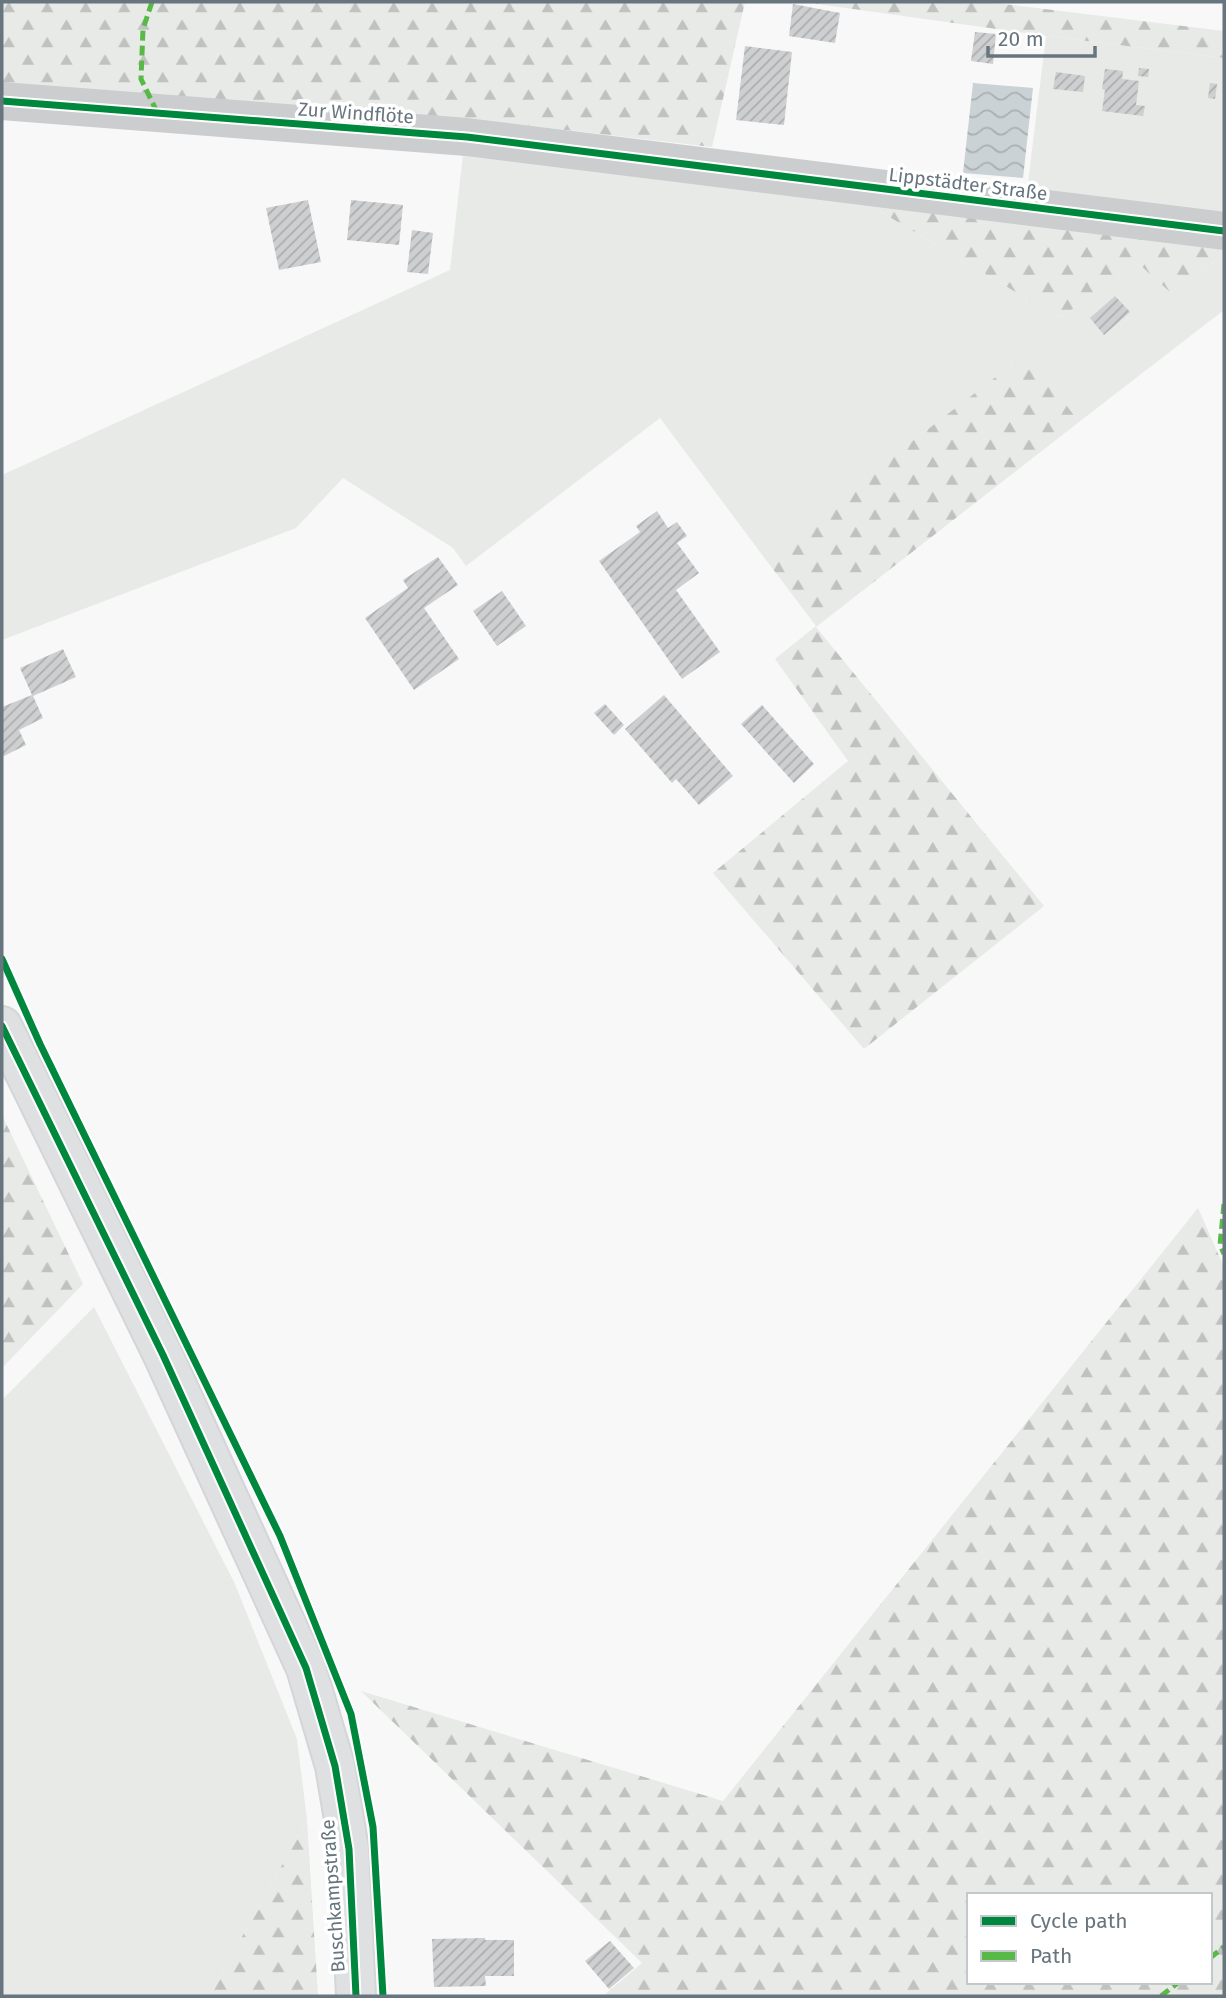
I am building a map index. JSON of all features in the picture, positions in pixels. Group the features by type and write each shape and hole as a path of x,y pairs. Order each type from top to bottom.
{"main road":[{"name":"Buschkampstraße","path":"2,1026 163,1355 306,1668 335,1766 349,1849 356,1996"}],"street":[{"name":"Zur Windflöte","path":"2,101 467,138 708,167"},
{"name":"Lippstädter Straße","path":"708,167 1224,231"}],"green space":[{"path":"2,2 745,2 712,147 462,118 2,84"},
{"path":"803,2 988,2 1224,31 1224,58 1046,36"},
{"path":"1046,36 1224,58 1224,216 1027,191"},
{"path":"463,154 856,197 1059,318 1140,265 1171,293 1224,254 1224,310 1079,422 1027,354 763,556 660,418 466,566 453,548 343,478 296,528 2,640 2,475 450,270"},
{"path":"856,197 1224,250 1224,254 1171,293 1140,265 1059,318"},
{"path":"1027,353 1079,422 816,627 1044,906 864,1049 713,873 848,761 775,659 816,626 763,556"},
{"path":"2,1115 83,1284 2,1368"},
{"path":"1198,1208 1224,1267 1224,1996 603,1996 642,1963 361,1691 723,1801"},
{"path":"94,1307 235,1584 297,1739 307,1820 209,1996 2,1996 2,1400"},
{"path":"307,1820 318,1996 209,1996"}],"water":[{"path":"973,83 1033,88 1023,178 963,173"}],"building":[{"path":"793,4 840,13 835,43 789,36"},
{"path":"975,32 996,34 993,64 971,61"},
{"path":"745,46 792,52 784,125 736,120"},
{"path":"1139,68 1149,69 1148,77 1138,76"},
{"path":"1105,69 1123,71 1122,79 1139,81 1136,105 1145,106 1143,116 1102,111"},
{"path":"1056,72 1085,76 1083,92 1053,89"},
{"path":"1210,83 1217,84 1215,99 1208,98"},
{"path":"308,200 321,262 279,270 266,208"},
{"path":"351,200 403,205 399,245 347,240"},
{"path":"412,230 433,233 428,274 407,272"},
{"path":"1115,296 1130,312 1104,335 1090,318"},
{"path":"657,511 668,528 677,522 687,536 677,543 699,573 676,590 720,652 682,679 599,561 640,532 636,526"},
{"path":"438,557 458,585 424,608 459,659 414,690 365,618 408,588 403,580"},
{"path":"502,591 526,626 497,646 473,611"},
{"path":"63,649 76,677 33,696 43,718 19,730 26,745 2,757 2,707 32,695 20,668"},
{"path":"664,695 733,776 699,805 676,779 672,783 625,729"},
{"path":"605,704 624,725 614,735 594,713"},
{"path":"762,705 814,764 794,783 741,724"},
{"path":"432,1939 514,1940 514,1976 485,1976 486,1986 434,1987"},
{"path":"610,1941 634,1968 609,1989 585,1961"}],"marked path":[{"path":"152,2 143,29 141,79 158,114"},
{"path":"1224,1204 1220,1245 1224,1254"},
{"path":"1212,1956 1224,1947"},
{"path":"1161,1996 1176,1984"}],"cycle path":[{"path":"2,101 467,137 1224,231"},
{"path":"2,959 40,1044 280,1536 351,1714 373,1827 383,1996"},
{"path":"2,1026 163,1355 306,1668 335,1766 349,1849 356,1996"}]}
